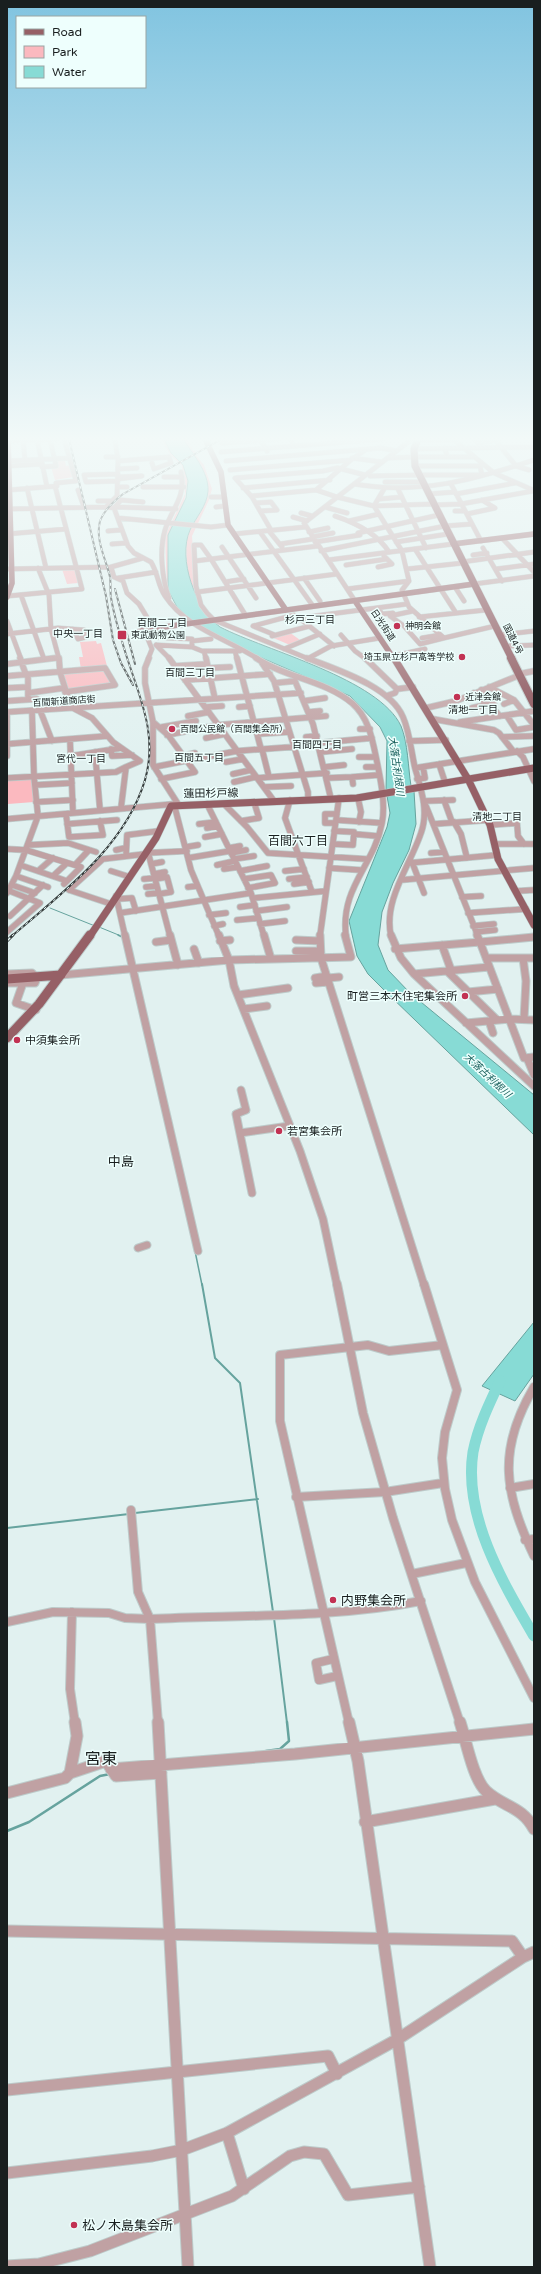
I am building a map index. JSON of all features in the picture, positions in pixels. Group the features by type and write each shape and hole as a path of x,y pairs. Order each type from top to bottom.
{"highway":[{"name":"国道4号","path":"454,545 534,702"}],"main road":[{"path":"241,545 287,610"},
{"path":"7,596 12,586 9,568 9,554"},
{"path":"146,634 154,629 193,623 474,584"},
{"name":"日光街道","path":"355,600 414,687 468,779 490,822 497,855 533,921"},
{"path":"422,787 531,768"},
{"name":"蓮田杉戸線","path":"7,1038 36,1010 115,900 146,854 171,806 176,804 224,804 358,798 422,787"},
{"path":"7,979 37,978 61,975"}],"street":[{"path":"41,545 46,568"},
{"path":"7,596 82,589 70,545"},
{"path":"128,545 132,551 151,562 164,596 193,623 260,660 341,696 358,709 370,729 381,794 382,823 348,899 344,919 346,940 352,957 296,952"},
{"path":"164,545 166,585 171,600"},
{"path":"194,545 197,592 204,610 214,620 357,680 386,696 401,714 408,729 417,779 422,787 425,802 524,1058 531,1058 534,1075"},
{"path":"201,545 222,573 225,582 246,616"},
{"path":"269,545 313,606"},
{"path":"281,545 284,550"},
{"path":"195,561 274,552 301,545"},
{"name":"日光街道","path":"317,545 355,600"},
{"path":"321,551 351,545"},
{"path":"385,545 389,552"},
{"path":"398,545 402,551 409,581 402,590 407,604 419,617 442,636"},
{"path":"328,560 445,545"},
{"path":"509,545 534,572"},
{"path":"222,547 256,598"},
{"path":"484,548 502,581"},
{"path":"375,549 392,564 378,567"},
{"path":"415,549 456,613"},
{"path":"473,555 487,553"},
{"path":"407,568 462,563 517,554 532,553 534,558"},
{"path":"364,556 371,563"},
{"path":"502,556 517,574 512,576 515,579"},
{"path":"9,568 111,567 143,558"},
{"path":"346,565 371,563 387,559"},
{"path":"496,569 534,564"},
{"path":"111,567 114,577 123,582 127,593 142,608 154,629"},
{"path":"7,778 116,772 140,761 107,736 92,718 72,708 60,672 48,593 38,568"},
{"path":"118,578 156,572"},
{"path":"197,592 337,574"},
{"path":"474,584 534,576"},
{"path":"386,577 390,583"},
{"path":"304,578 320,601"},
{"path":"225,582 244,579"},
{"path":"347,589 379,587 390,583 409,581"},
{"path":"455,587 464,601"},
{"path":"21,595 44,659"},
{"path":"445,596 460,595"},
{"path":"299,618 407,604"},
{"path":"378,608 382,614 393,613 395,617 427,650 393,656"},
{"path":"287,610 310,626 334,646"},
{"path":"419,617 486,610"},
{"path":"389,621 395,617 413,611"},
{"path":"275,635 254,626 294,614"},
{"path":"7,621 9,634 27,675 29,700"},
{"path":"419,627 428,624"},
{"path":"262,641 275,635 310,626"},
{"path":"422,638 442,636 495,626"},
{"path":"9,634 54,629 80,628 84,630 86,638 77,639 74,630 71,629 54,629"},
{"path":"146,634 192,639 192,641 211,639"},
{"path":"146,634 154,645 164,651 274,801"},
{"path":"284,649 320,634"},
{"path":"341,635 347,644 376,667 397,689"},
{"path":"500,635 533,636"},
{"path":"420,644 442,636"},
{"path":"308,659 334,646 380,638"},
{"path":"192,641 192,647"},
{"path":"154,645 192,647 204,651 246,651"},
{"path":"154,645 145,668 145,692 153,722 154,767 176,804 188,858 197,886 229,960 238,995 289,1126 323,1220 351,1347 363,1413 385,1492 480,1783 484,1791 495,1799 519,1809 526,1815 534,1829"},
{"path":"509,646 534,645"},
{"path":"204,651 215,698"},
{"path":"235,651 270,777"},
{"path":"7,664 59,658"},
{"path":"260,660 275,683 308,792 308,800"},
{"path":"207,665 215,662"},
{"path":"175,666 207,665 230,667"},
{"path":"7,676 105,668 115,686 65,690 28,690 7,688"},
{"path":"426,708 447,704 500,682 534,671"},
{"path":"185,680 270,674"},
{"path":"275,683 295,681 312,720 335,799 337,814 320,941 321,954 457,1390 444,1438 442,1457 443,1483 451,1522 466,1563 534,1698"},
{"path":"500,682 508,686"},
{"path":"397,689 414,687"},
{"path":"489,687 514,700 534,726 516,730 506,716"},
{"path":"386,696 396,693 397,689"},
{"path":"472,708 486,703 494,703 481,690"},
{"name":"百間新道商店街","path":"7,712 301,693"},
{"path":"474,694 500,716"},
{"path":"496,699 505,695"},
{"path":"304,701 325,698"},
{"path":"7,701 37,699 52,741"},
{"path":"504,704 514,700"},
{"path":"188,716 222,706"},
{"path":"239,707 250,706"},
{"path":"478,706 488,719"},
{"path":"196,712 207,710"},
{"path":"7,932 40,903 8,891 16,876 38,816 32,743 32,711"},
{"path":"309,712 320,711"},
{"path":"454,723 534,711"},
{"path":"7,712 7,756"},
{"path":"154,738 218,725 326,718"},
{"path":"433,719 442,719 454,723 494,730 531,768 534,781"},
{"path":"162,727 196,721"},
{"path":"153,722 162,727 183,758 195,772 161,779"},
{"path":"360,729 370,729"},
{"path":"257,734 290,732"},
{"path":"206,738 225,734"},
{"path":"7,744 107,736"},
{"path":"306,737 317,736"},
{"path":"502,737 534,736"},
{"path":"183,758 237,750 319,744 372,738"},
{"path":"70,740 73,813"},
{"path":"410,741 446,740"},
{"path":"71,756 121,748"},
{"path":"111,749 112,756 132,755"},
{"path":"321,752 352,749"},
{"path":"415,768 534,749"},
{"path":"95,752 100,810"},
{"path":"154,767 195,753"},
{"path":"359,757 375,757"},
{"path":"226,762 243,759"},
{"path":"439,764 445,782"},
{"path":"327,772 344,765"},
{"path":"121,808 126,767"},
{"path":"366,767 377,771"},
{"path":"417,779 425,778 423,767"},
{"path":"233,774 251,770"},
{"path":"358,772 377,771"},
{"path":"234,782 302,773 327,772 352,777 377,771"},
{"path":"286,772 302,773"},
{"path":"352,777 353,784"},
{"path":"35,786 72,783"},
{"path":"264,787 291,786"},
{"path":"358,798 361,812 359,822"},
{"path":"36,802 73,800"},
{"path":"290,800 285,818 312,892"},
{"path":"444,800 453,822 461,834 467,858"},
{"path":"425,802 453,800"},
{"path":"241,820 259,818 254,802"},
{"path":"425,802 423,828 411,862 392,899 389,913 389,927 395,949 414,974 534,1085"},
{"path":"7,819 176,804"},
{"path":"207,804 250,891 271,959"},
{"path":"224,804 241,820 268,853 366,859"},
{"path":"66,814 69,837 103,835 100,821"},
{"path":"337,814 324,814 325,823 382,823"},
{"path":"67,824 117,820"},
{"path":"434,824 453,822 517,823 518,836 524,844"},
{"path":"84,823 86,836"},
{"path":"199,824 217,824"},
{"path":"207,828 217,824"},
{"path":"126,856 125,848 127,835 159,831"},
{"path":"334,831 354,832 354,834 377,836"},
{"path":"205,837 222,834"},
{"path":"333,844 353,844 354,834"},
{"path":"7,849 68,843 96,852"},
{"path":"495,844 534,844"},
{"path":"136,910 132,898 115,900 69,890 103,859 186,849 198,845"},
{"path":"230,850 240,846"},
{"path":"20,865 66,882 81,867 53,858 27,847"},
{"path":"116,850 125,848"},
{"path":"75,865 89,850"},
{"path":"188,858 214,851 246,850"},
{"path":"431,853 444,852"},
{"path":"146,854 155,877 178,965"},
{"path":"411,862 497,855"},
{"path":"224,869 254,856"},
{"path":"38,871 53,858"},
{"path":"151,864 162,862"},
{"path":"411,862 424,893"},
{"path":"52,876 67,863"},
{"path":"217,864 267,866"},
{"path":"329,868 360,870"},
{"path":"401,880 534,868"},
{"path":"285,871 304,869"},
{"path":"111,871 130,877"},
{"path":"155,877 165,872"},
{"path":"120,913 162,904 203,901 230,894 250,891 275,883 271,875 244,879"},
{"path":"16,876 46,886 35,893 9,915 21,920"},
{"path":"144,879 167,877 171,892 148,894"},
{"path":"289,879 308,880"},
{"path":"294,884 308,880"},
{"path":"12,885 35,893"},
{"path":"146,887 157,886"},
{"path":"188,887 197,886"},
{"path":"241,888 250,891 312,892 326,890"},
{"path":"517,891 534,890"},
{"path":"462,897 481,896"},
{"path":"115,900 120,913 198,1251"},
{"path":"152,902 162,904"},
{"path":"240,907 287,908"},
{"path":"468,914 526,909"},
{"path":"209,915 226,913"},
{"path":"237,920 285,921"},
{"path":"214,926 223,924"},
{"path":"474,929 495,927"},
{"path":"217,934 226,933"},
{"path":"395,949 480,942 513,936 534,937"},
{"path":"156,942 171,940"},
{"path":"220,941 230,940"},
{"path":"296,940 320,941"},
{"path":"442,945 449,971 497,1020"},
{"path":"194,949 199,963"},
{"path":"61,975 229,960 271,959 321,954"},
{"path":"486,958 534,958"},
{"path":"523,958 526,969 524,1019"},
{"path":"414,974 489,967"},
{"path":"7,974 32,973 37,978 35,983 7,983"},
{"path":"316,980 339,977"},
{"path":"23,983 16,1003 36,1010"},
{"path":"238,995 288,988"},
{"path":"468,992 498,989"},
{"path":"244,1009 267,1006"},
{"path":"466,1023 510,1019 534,1020"},
{"path":"489,1021 493,1033"},
{"path":"241,1090 246,1110 236,1114 252,1193"},
{"path":"240,1133 289,1126"},
{"path":"138,1248 147,1246"},
{"path":"430,2267 355,1748 322,1612 280,1421 280,1355 368,1345 389,1351 443,1345"},
{"path":"534,1386 523,1403 512,1429 508,1446 510,1488 530,1539 534,1556"},
{"path":"296,1497 385,1492 443,1483"},
{"path":"510,1488 534,1484"},
{"path":"131,1510 138,1592 150,1619 161,1770 188,2267"},
{"path":"412,1574 466,1563"},
{"path":"7,1622 53,1612 109,1613 125,1618 150,1619 322,1612 400,1605 421,1601"},
{"path":"70,1773 77,1736 70,1688 72,1665 70,1637 72,1612"},
{"path":"333,1659 316,1663 319,1680 337,1676"},
{"path":"7,1793 65,1778 70,1773 106,1761 116,1776 534,1729"},
{"path":"365,1822 495,1799"},
{"path":"7,1931 512,1941 522,1957"},
{"path":"7,2173 152,2156 182,2150 227,2133 337,2074 398,2039 522,1957 534,1952"},
{"path":"7,2090 328,2056 337,2074"},
{"path":"227,2133 244,2189"},
{"path":"7,2266 39,2265 90,2251 206,2207 244,2189 290,2156 304,2152 324,2154 345,2193 348,2195 419,2187"}],"green space":[{"path":"165,545 176,545 167,591"},
{"path":"186,545 193,545 196,598 188,573"},
{"path":"62,569 75,569 78,583 67,584"},
{"path":"289,632 300,640 290,645 271,637"},
{"path":"96,641 97,644 101,643 107,666 81,669 79,657 83,657 80,642"},
{"path":"104,669 112,685 69,690 63,672"},
{"path":"8,779 32,779 34,802 8,804"}],"water":[{"path":"168,545 187,545 187,569 191,583 203,608 211,619 220,627 346,680 370,694 389,709 401,726 403,733 411,786 386,790 387,741 380,727 350,696 255,655 196,625 177,607 168,590"},
{"path":"414,791 416,824 409,850 393,883 382,912 378,945 388,970 410,993 534,1095 534,1135 368,974 357,956 349,921 387,827 390,813 387,796"},
{"path":"534,1322 534,1374 515,1401 482,1386"}],"waterway":[{"path":"50,908 95,926"},
{"path":"99,927 121,936"},
{"path":"118,935 122,937"},
{"path":"195,1251 202,1285"},
{"path":"202,1284 215,1358 240,1383 257,1499"},
{"name":"大落古利根川","path":"500,1381 481,1425 473,1452 471,1476 474,1500 488,1548 498,1571 534,1636"},
{"path":"135,1513 257,1499"},
{"path":"257,1499 273,1612"},
{"path":"7,1528 129,1514"},
{"path":"274,1618 287,1723"},
{"path":"266,1751 280,1749 289,1741 287,1722"},
{"path":"7,1831 29,1822 100,1776 110,1774"}],"railway":[{"path":"94,545 106,596 113,640 121,663 133,685"},
{"path":"12,936 71,885 108,847 136,804 145,780 149,762 148,729 145,712 122,642 111,595 110,577 101,545"},
{"path":"115,589 135,664"},
{"path":"7,941 12,936"}],"place":[{"name":"神明会館","path":"397,626"},
{"name":"東武動物公園","path":"122,635"},
{"name":"埼玉県立杉戸高等学校","path":"462,657"},
{"name":"近津会館","path":"457,697"},
{"name":"百間公民館（百間集会所）","path":"172,729"},
{"name":"町営三本木住宅集会所","path":"465,996"},
{"name":"中須集会所","path":"17,1040"},
{"name":"若宮集会所","path":"279,1131"},
{"name":"内野集会所","path":"333,1600"},
{"name":"松ノ木島集会所","path":"74,2225"}],"district":[{"name":"杉戸三丁目","path":"310,619"},
{"name":"百間二丁目","path":"162,622"},
{"name":"中央一丁目","path":"78,633"},
{"name":"百間三丁目","path":"190,672"},
{"name":"清地一丁目","path":"473,709"},
{"name":"百間四丁目","path":"317,744"},
{"name":"百間五丁目","path":"199,757"},
{"name":"宮代一丁目","path":"81,758"},
{"name":"清地二丁目","path":"497,816"},
{"name":"百間六丁目","path":"298,841"},
{"name":"中島","path":"121,1161"},
{"name":"宮東","path":"101,1758"}]}
